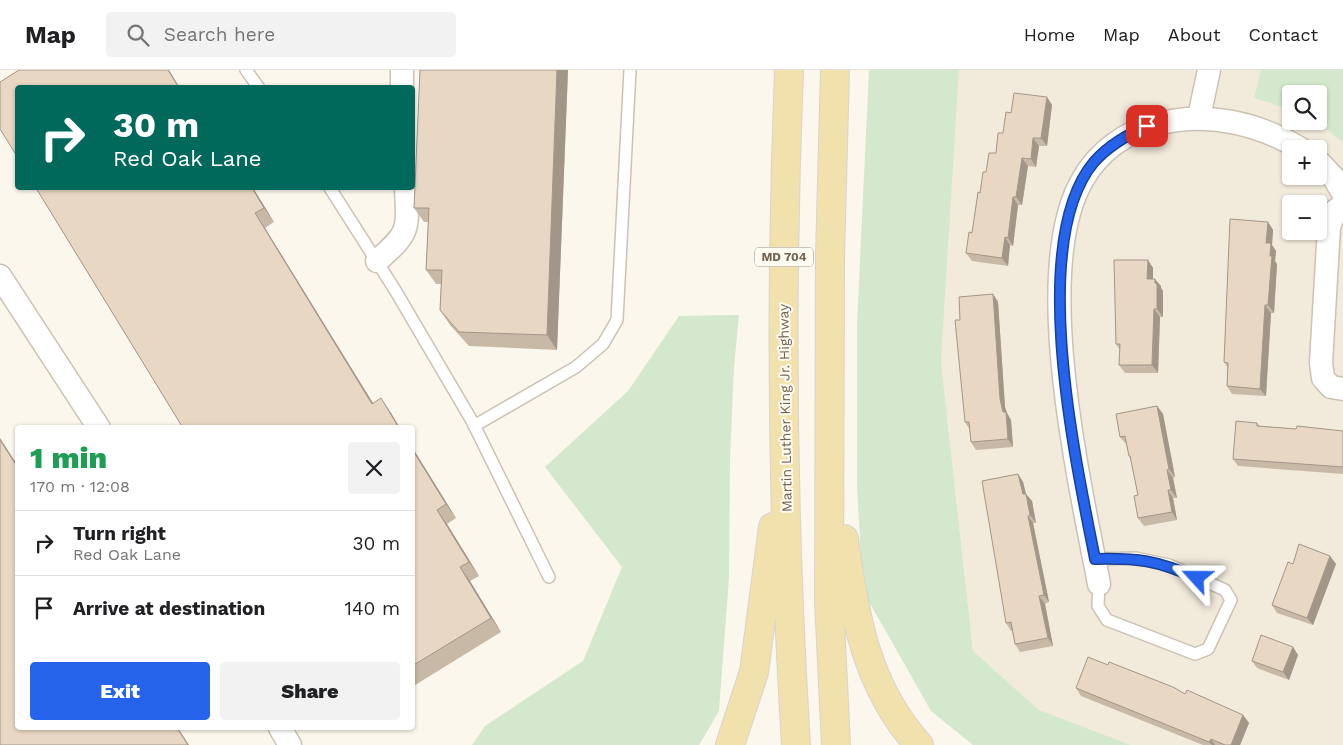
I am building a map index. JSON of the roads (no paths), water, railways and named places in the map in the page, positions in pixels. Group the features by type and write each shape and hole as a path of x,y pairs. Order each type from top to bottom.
{"main road":[{"name":"Martin Luther King Jr. Highway","path":"789,70 784,205 783,444 796,745"},
{"name":"MD 704","path":"835,70 830,256 829,601 836,745"},
{"path":"830,437 851,594 865,652 886,700 919,745"},
{"path":"730,745 754,672 783,444"}],"street":[{"path":"402,70 402,85"},
{"path":"1199,117 1209,70"},
{"path":"1099,584 1067,400 1061,344 1062,251 1068,221 1082,180 1094,162 1110,146 1147,126 1199,117 1240,123 1286,140"},
{"path":"1327,171 1343,193"},
{"path":"377,261 400,241 408,226 406,190"},
{"path":"1343,205 1335,211 1329,227 1321,363 1323,378 1327,383 1331,387 1343,389"},
{"path":"0,276 98,425"},
{"path":"281,730 290,745"}],"lane":[{"path":"246,70 256,85"},
{"path":"474,426 576,367 603,344 616,320 630,70"},
{"path":"331,190 377,261 474,426 549,577"},
{"path":"1095,559 1136,558 1169,565 1225,590 1230,600 1208,650 1195,654 1107,620 1098,606 1099,584"}]}
